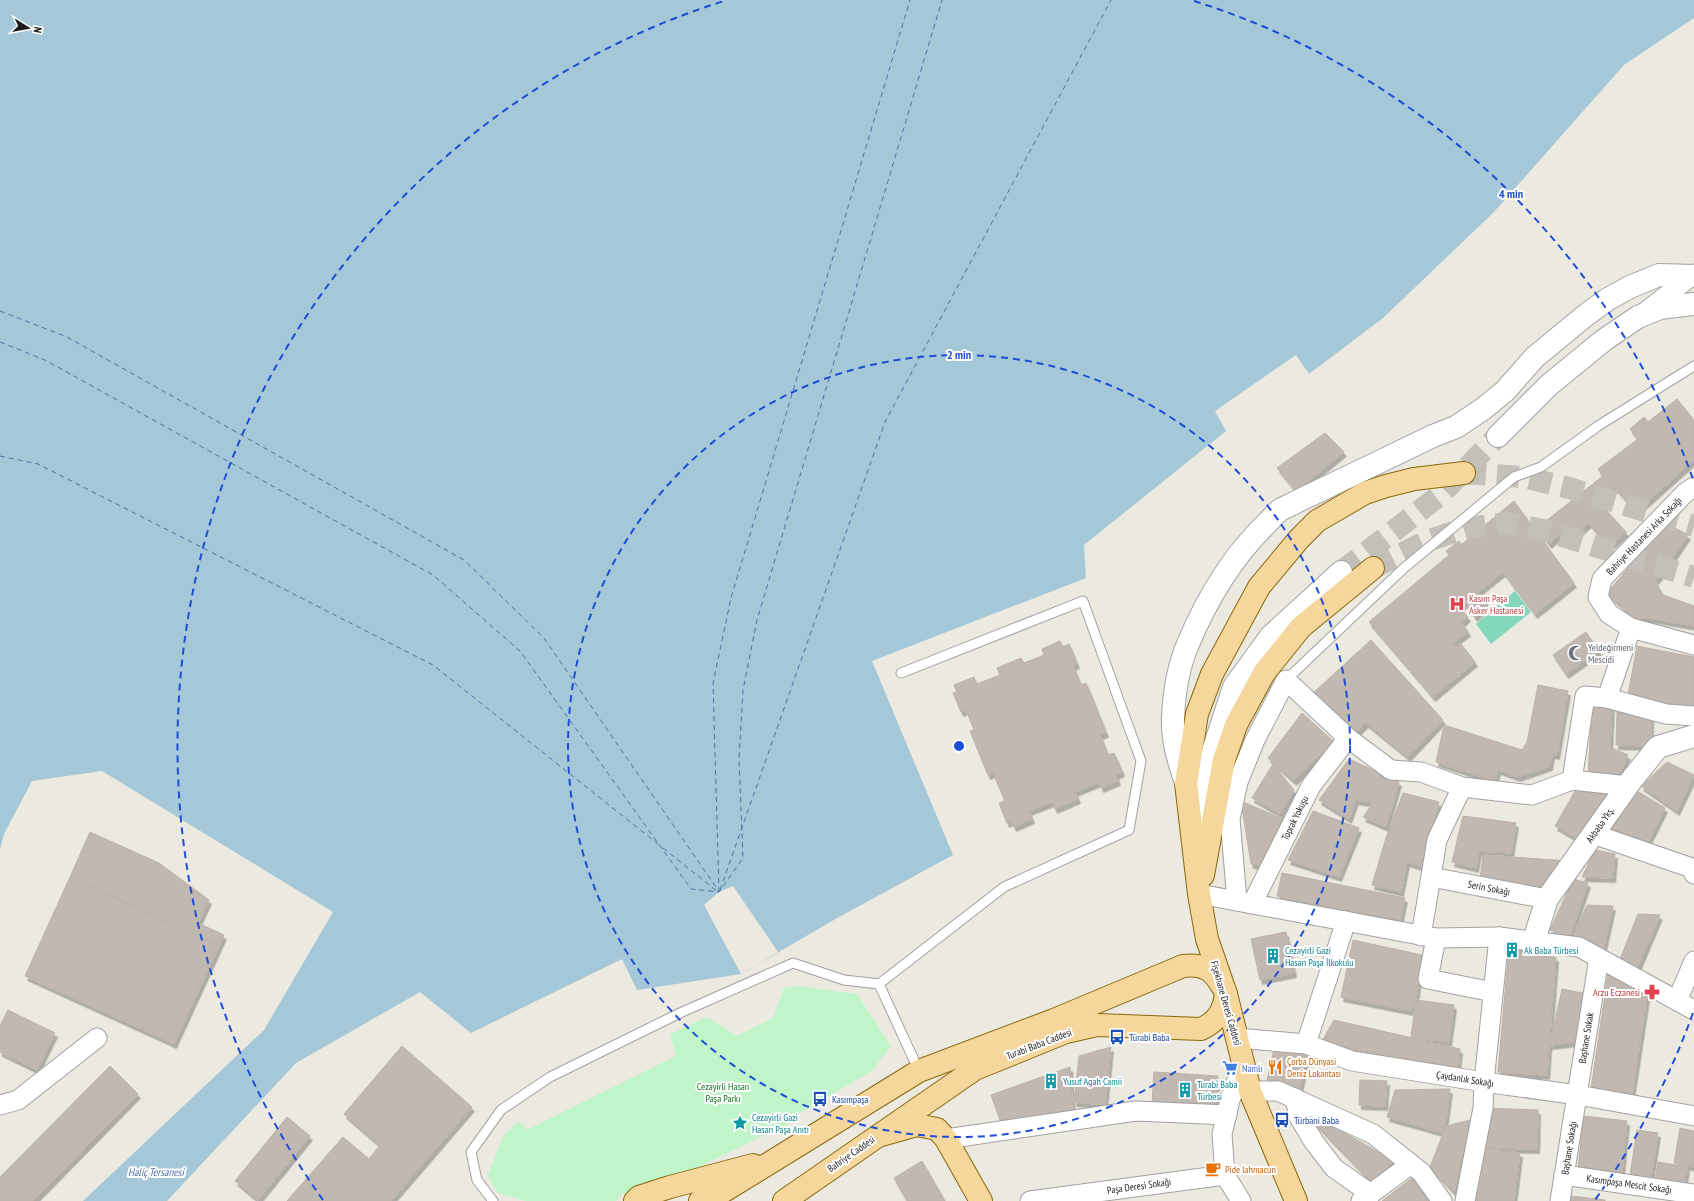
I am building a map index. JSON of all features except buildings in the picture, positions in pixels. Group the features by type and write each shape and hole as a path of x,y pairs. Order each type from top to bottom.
{"main road":[{"name":"Fişekhane Deresi Caddesi","path":"1296,1201 1250,1091 1226,994 1207,939 1199,894 1186,784 1198,714 1212,674 1259,587 1298,539 1317,521 1365,493 1386,486 1414,479 1464,473"},
{"path":"1199,894 1224,760 1236,725 1264,673 1301,627 1373,568"},
{"path":"1183,966 1207,939"},
{"path":"700,1201 724,1191 919,1070 1054,1020 1183,966 1195,965 1207,969 1218,979 1226,994"},
{"name":"Turabi Baba Caddesi","path":"878,1136 975,1069 982,1066 1066,1032 1097,1025 1201,1029 1210,1025 1220,1015 1225,1006 1226,994"},
{"name":"Bahriye Caddesi","path":"784,1201 878,1136 917,1125 937,1129 946,1139 981,1201"},
{"path":"635,1201 639,1197 670,1187 775,1160"}],"street":[{"path":"1186,784 1174,743 1173,720 1175,689 1187,646 1211,598 1229,569 1249,542 1263,527 1280,511 1296,502 1433,436 1456,427 1483,409 1505,391 1535,357 1608,299 1630,287 1659,275 1693,275"},
{"path":"1498,436 1549,385 1604,340 1638,317 1693,275"},
{"path":"1638,317 1660,308 1694,304"},
{"name":"Bahriye Hastanesi Arka Sokağı","path":"1694,487 1685,493 1602,579 1598,597 1609,614 1631,628 1694,645"},
{"path":"1206,858 1205,786 1214,748 1234,687 1271,636 1341,572"},
{"path":"1607,698 1631,628"},
{"path":"1245,902 1230,819 1238,782 1255,740 1286,680 1348,738 1391,770 1421,772 1462,787 1532,795 1572,780 1628,786"},
{"path":"1572,780 1585,696 1607,698 1666,714 1694,716"},
{"name":"Toprak Yokuşu","path":"1245,902 1311,786 1348,738"},
{"name":"Akbaba Ykş.","path":"1534,940 1547,899 1628,786 1658,747 1687,742"},
{"path":"1462,787 1437,840 1431,877 1428,979 1493,992"},
{"path":"1593,834 1692,868 1694,874"},
{"name":"Serin Sokağı","path":"1431,877 1547,899"},
{"path":"1199,894 1429,937 1499,937 1534,940 1579,947 1694,1010"},
{"path":"1306,1044 1346,921"},
{"path":"1464,1201 1483,1108 1484,1082 1499,937"},
{"name":"Başhane Sokak","path":"1578,1095 1599,958"},
{"path":"1677,1001 1694,961"},
{"path":"0,1105 18,1100 97,1038"},
{"name":"Çaydanlık Sokağı","path":"1237,1038 1306,1044 1352,1061 1578,1095 1694,1116"},
{"path":"1241,1201 1225,1175 1222,1134 1243,1063"},
{"path":"1250,1091 1278,1091 1373,1134 1421,1172 1442,1201"},
{"name":"Başhane Sokağı","path":"1560,1201 1578,1095"},
{"path":"1295,1098 1299,1117 1314,1142 1334,1168 1366,1198 1411,1164"},
{"path":"946,1139 1136,1111 1227,1115"},
{"name":"Paşa Deresi Sokağı","path":"1030,1201 1125,1195 1225,1175"},
{"name":"Kasımpaşa Mescit Sokağı","path":"1564,1175 1694,1194"}],"lane":[{"path":"1286,680 1404,568 1514,477 1540,467 1598,426 1694,366"},
{"path":"493,1201 477,1180 471,1152 501,1110 550,1077 680,1013 793,963 844,980 879,984 1004,887 1129,830 1141,761 1083,601 901,673"},
{"path":"879,984 919,1070"}],"green space":[{"path":"1515,591 1531,612 1491,644 1476,624"},
{"name":"Cezayirli Hasan Paşa Parkı","path":"798,986 857,994 891,1046 872,1071 800,1113 792,1122 697,1168 622,1194 616,1201 526,1201 496,1192 488,1175 503,1136 519,1121 527,1130 676,1056 670,1034 707,1017 737,1036 773,1018 784,988"}],"water":[{"name":"Haliç Tersanesi","path":"0,0 1694,0 1694,18 1624,65 1493,213 1383,318 1309,374 1296,355 1215,411 1226,431 1084,545 1086,578 872,661 953,855 839,917 741,974 637,990 622,959 471,1033 420,992 296,1063 167,1201 83,1201 264,1030 333,912 102,771 32,781 4,834 0,849"}],"pier":[{"path":"733,886 778,952 741,974 704,905 719,892"}],"ferry route":[{"path":"719,892 713,683 731,598 910,0"},
{"path":"0,342 45,360 433,575 520,651 691,889 719,892 743,858 739,759 743,690 757,620 942,0"},
{"path":"720,890 885,422 1111,0"},
{"path":"0,311 67,337 464,560 544,638 718,890"},
{"path":"0,456 38,464 433,665 658,844"},
{"path":"663,848 718,892"}],"tunnel":[{"path":"1341,572 1440,495 1498,436"},
{"path":"1464,473 1523,477 1569,488 1694,526"},
{"path":"1373,568 1427,541 1466,528 1507,523 1543,530 1694,577"}],"place":[{"name":"Kasım Paşa Asker Hastanesi","path":"1457,604"},
{"name":"Yeldeğirmeni Mescidi","path":"1576,653"},
{"name":"Ak Baba Türbesi","path":"1512,950"},
{"name":"Cezayirli Gazi Hasan Paşa İlkokulu","path":"1273,956"},
{"name":"Arzu Eczanesi","path":"1652,992"},
{"name":"Türabi Baba","path":"1117,1037"},
{"name":"Çorba Dünyasi Deniz Lokantasi","path":"1275,1067"},
{"name":"Namlı","path":"1230,1068"},
{"name":"Yusuf Agah Camii","path":"1051,1081"},
{"name":"Turabi Baba Türbesi","path":"1185,1090"},
{"name":"Kasımpaşa","path":"820,1099"},
{"name":"Türbani Baba","path":"1282,1120"},
{"name":"Cezayirli Gazi Hasan Paşa Anıtı","path":"740,1123"},
{"name":"Pide lahmacun","path":"1213,1169"}]}
